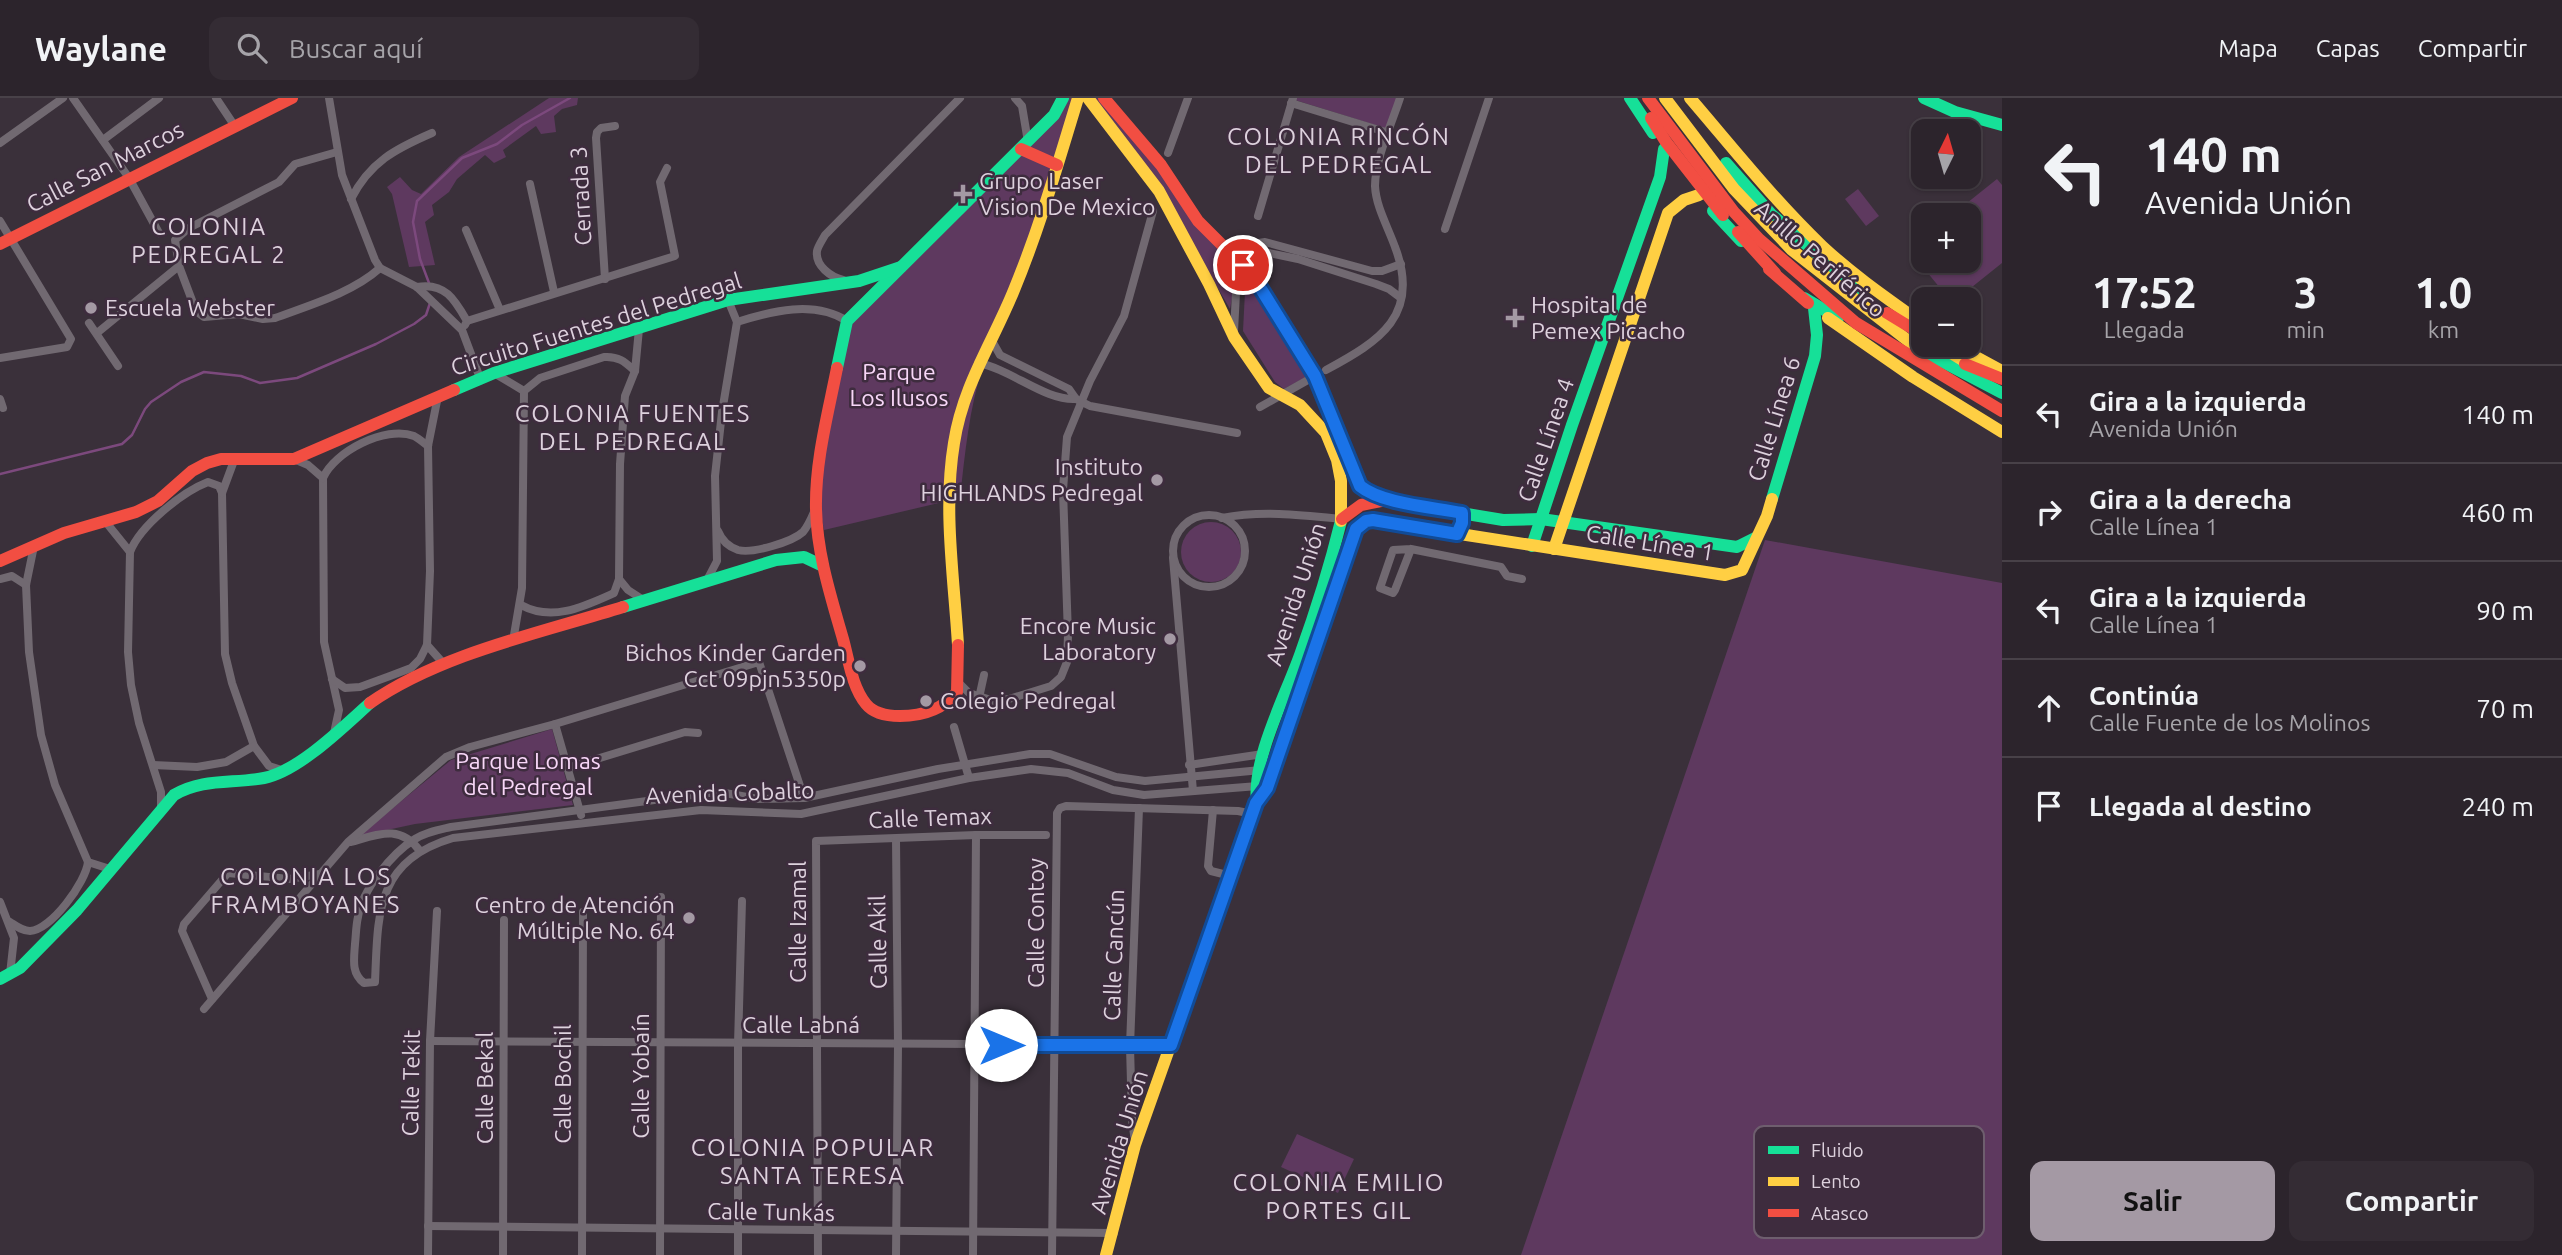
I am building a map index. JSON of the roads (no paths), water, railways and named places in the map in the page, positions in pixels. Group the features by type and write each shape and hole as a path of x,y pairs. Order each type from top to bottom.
{"main road":[{"name":"Calle San Marcos","path":"0,244 292,98"},
{"path":"1054,115 1057,98"},
{"name":"Avenida Unión","path":"1088,98 1159,191 1234,337 1269,388 1300,405 1326,433 1337,460 1341,481 1342,519 1301,652 1264,754 1265,771"},
{"path":"1104,98 1161,165 1198,221 1220,245 1245,263 1320,373 1360,486 1372,494 1393,499"},
{"path":"1629,98 1638,104 1735,228 1774,273"},
{"name":"Anillo Periférico","path":"1648,98 1734,212 1759,239 1856,323 2002,411"},
{"path":"1655,98 1743,213 1800,266 1862,318 1935,366 2002,405"},
{"path":"1665,98 1734,189 1792,250 1911,342"},
{"name":"Anillo Periférico","path":"1671,98 1771,214 1884,311 1911,328"},
{"path":"1693,98 1772,192 1822,246 1911,315"},
{"path":"1924,98 1955,112 2002,125"},
{"name":"Circuito Fuentes del Pedregal","path":"846,321 1071,99"},
{"name":"Circuito Fuentes del Pedregal","path":"959,683 950,521 954,441 978,363 1004,315 1035,237 1057,165 1071,99"},
{"path":"1638,104 1664,149 1699,195 1758,259 1814,308 1913,377 2002,432"},
{"path":"1025,146 1057,165"},
{"name":"Calle Línea 4","path":"1532,546 1660,177 1664,149"},
{"name":"Calle Línea 4","path":"1554,549 1668,213 1685,200 1699,195"},
{"name":"Circuito Fuentes del Pedregal","path":"0,561 64,533 136,512 158,501 192,471 206,463 235,458 294,458 494,373 728,300 859,281 903,266"},
{"path":"1804,298 1920,373 1984,402"},
{"name":"Calle Línea 6","path":"1755,538 1767,516 1815,356 1817,335 1814,308"},
{"path":"1884,311 1911,324"},
{"path":"846,321 819,456 816,510 823,566 856,688 863,701 873,709 895,716 943,706 952,699 959,683"},
{"path":"1937,357 2002,393"},
{"path":"1944,357 2002,381"},
{"path":"1959,357 2002,381"},
{"path":"1976,357 2002,371"},
{"path":"1342,519 1361,505 1393,499"},
{"name":"Calle Línea 1","path":"1393,499 1503,520 1541,519 1737,547 1755,538"},
{"path":"1457,534 1462,523 1462,513"},
{"name":"Calle Línea 1","path":"1360,525 1373,520 1725,575 1742,570 1751,554 1755,538"},
{"name":"Avenida Unión","path":"1106,1255 1114,1233 1135,1145 1255,808 1265,771 1352,537 1360,525"},
{"path":"5,977 20,968 77,910 161,808 174,795 188,787 264,778 285,771 333,736 371,702 408,679 443,663 795,557 804,557 823,566"}],"street":[{"path":"0,143 63,98"},
{"path":"73,98 130,178 159,233"},
{"path":"103,140 159,98"},
{"path":"216,98 234,125"},
{"path":"859,281 836,278 823,268 817,251 825,235 960,98"},
{"path":"1015,98 1022,106 1025,146"},
{"path":"1168,153 1188,98"},
{"path":"1260,407 1351,356 1394,321 1401,298 1401,264 1375,187 1400,98"},
{"path":"1445,229 1489,98"},
{"path":"331,99 341,175 380,268 420,291 462,330 480,378"},
{"path":"1258,216 1292,100 1389,133"},
{"name":"Cerrada 3","path":"605,279 596,138 601,128 615,126"},
{"path":"351,199 361,180 373,166 395,151 432,133"},
{"path":"337,152 295,164 279,182 189,228 175,240 179,266 196,311 204,317 239,314 263,319 275,318 313,304 370,277 380,268"},
{"path":"462,330 467,321 675,256 660,181 667,168"},
{"path":"530,184 554,292"},
{"path":"959,683 969,693 994,701 1051,686 1061,677 1067,662 1064,461 1066,437 1078,400 1124,316 1153,211"},
{"path":"0,221 71,339 66,347 0,358"},
{"path":"466,230 500,310"},
{"path":"1234,337 1234,303 1250,248 1257,243 1265,242 1332,266 1389,289 1401,298"},
{"path":"1332,266 1382,271 1401,264"},
{"path":"97,332 179,266"},
{"path":"420,291 427,285 447,291 467,321"},
{"path":"706,582 717,561 715,476 720,425 737,322 728,300"},
{"path":"737,322 785,309 833,312 846,321"},
{"path":"89,323 118,366"},
{"path":"521,605 534,613 552,614 579,608 614,593 619,579 620,464 625,396 635,371 639,329"},
{"path":"991,339 1000,355 1069,389 1078,400 1090,406 1237,433"},
{"path":"524,391 540,379 604,357 614,356 623,360 635,371"},
{"path":"978,363 996,366 1063,400 1078,400"},
{"path":"494,373 524,391"},
{"path":"513,641 521,605 525,482 524,391"},
{"path":"332,679 345,688 360,687 380,680 411,668 428,645 428,446 438,396"},
{"path":"333,736 339,710 324,642 323,478 328,465 349,449 380,437 412,436 428,446"},
{"path":"235,458 222,493 225,654 254,746 270,766 285,771"},
{"path":"294,458 308,465 323,478"},
{"path":"161,808 161,792 139,723 131,685 128,652 130,552 135,539 191,488 208,482 219,486 222,493"},
{"path":"717,529 729,546 749,551 796,537 816,510"},
{"path":"1173,558 1186,579 1197,586 1209,588 1232,580 1241,570 1245,546 1241,534 1233,524 1212,515 1191,520 1176,536 1173,558 1193,791"},
{"path":"1223,518 1236,515 1300,515 1342,519"},
{"path":"105,521 130,552"},
{"path":"10,922 29,931 41,928 65,904 85,877 88,862 55,785 41,735 29,652 26,585 34,546"},
{"path":"1411,549 1393,593 1380,588 1393,550 1411,549 1501,567 1507,576 1521,579"},
{"path":"0,579 12,576 26,585"},
{"path":"619,579 628,590 645,601"},
{"path":"428,645 443,663"},
{"path":"204,1009 348,842 446,757 470,747 760,662 804,798"},
{"path":"979,698 985,675"},
{"path":"555,724 582,822"},
{"path":"954,727 969,778"},
{"path":"567,768 685,732 698,733"},
{"path":"153,765 197,767 226,762 254,746"},
{"name":"Avenida Cobalto","path":"1261,786 1144,795 1113,790 1050,769 1006,771 801,814 701,810 453,838 432,844 420,851 399,871 385,892 378,916 375,982 364,983 357,977 354,966 358,914 372,884 393,857 412,840 427,832 707,793 725,793 758,799 804,798 1005,757 1050,754 1116,777 1145,781 1265,771"},
{"path":"1189,765 1264,754"},
{"name":"Calle Contoy","path":"1052,1255 1057,813 1060,808 1066,806 1139,808"},
{"path":"1139,808 1255,808"},
{"name":"Calle Cancún","path":"1135,1145 1130,1046 1139,808"},
{"path":"1213,810 1208,869 1231,876"},
{"path":"348,842 398,832 412,840 420,851"},
{"path":"973,1255 976,835"},
{"name":"Calle Temax","path":"816,841 1046,835"},
{"name":"Calle Akil","path":"896,839 896,1255"},
{"name":"Calle Izamal","path":"816,841 818,1255"},
{"path":"88,862 110,869"},
{"path":"212,999 182,930 184,924 225,875 235,872 289,879 320,874"},
{"name":"Calle Yobaín","path":"660,1255 661,897"},
{"path":"738,1255 738,1044 742,901"},
{"path":"0,902 10,922 15,947 5,977"},
{"name":"Calle Tekit","path":"428,1255 430,1041 437,911"},
{"name":"Calle Bochil","path":"582,1255 583,912"},
{"name":"Calle Bekal","path":"503,1255 504,920"},
{"name":"Calle Labná","path":"430,1041 1171,1045"},
{"name":"Calle Tunkás","path":"429,1226 896,1233 1114,1233"}],"waterway":[{"path":"429,283 420,259 413,222 417,201 462,158 497,144 522,125 570,98"},
{"path":"0,474 122,444 132,435 151,402 181,382 204,372 241,376 260,383 297,378 376,344 414,324 426,315 430,303"}],"place":[{"name":"Grupo Laser Vision De Mexico","path":"963,194"},
{"name":"Escuela Webster","path":"91,308"},
{"name":"Hospital de Pemex Picacho","path":"1515,318"},
{"name":"Instituto HIGHLANDS Pedregal","path":"1157,480"},
{"name":"Encore Music Laboratory","path":"1170,639"},
{"name":"Bichos Kinder Garden Cct 09pjn5350p","path":"860,666"},
{"name":"Colegio Pedregal","path":"926,701"},
{"name":"Centro de Atención Múltiple No. 64","path":"689,918"}],"district":[{"name":"COLONIA RINCÓN DEL PEDREGAL","path":"1339,151"},
{"name":"COLONIA PEDREGAL 2","path":"209,241"},
{"name":"COLONIA FUENTES DEL PEDREGAL","path":"633,428"},
{"name":"COLONIA LOS FRAMBOYANES","path":"306,891"},
{"name":"COLONIA POPULAR SANTA TERESA","path":"813,1162"},
{"name":"COLONIA EMILIO PORTES GIL","path":"1339,1197"}],"park label":[{"name":"Parque Los Ilusos","path":"899,385"},
{"name":"Parque Lomas del Pedregal","path":"528,774"}]}
